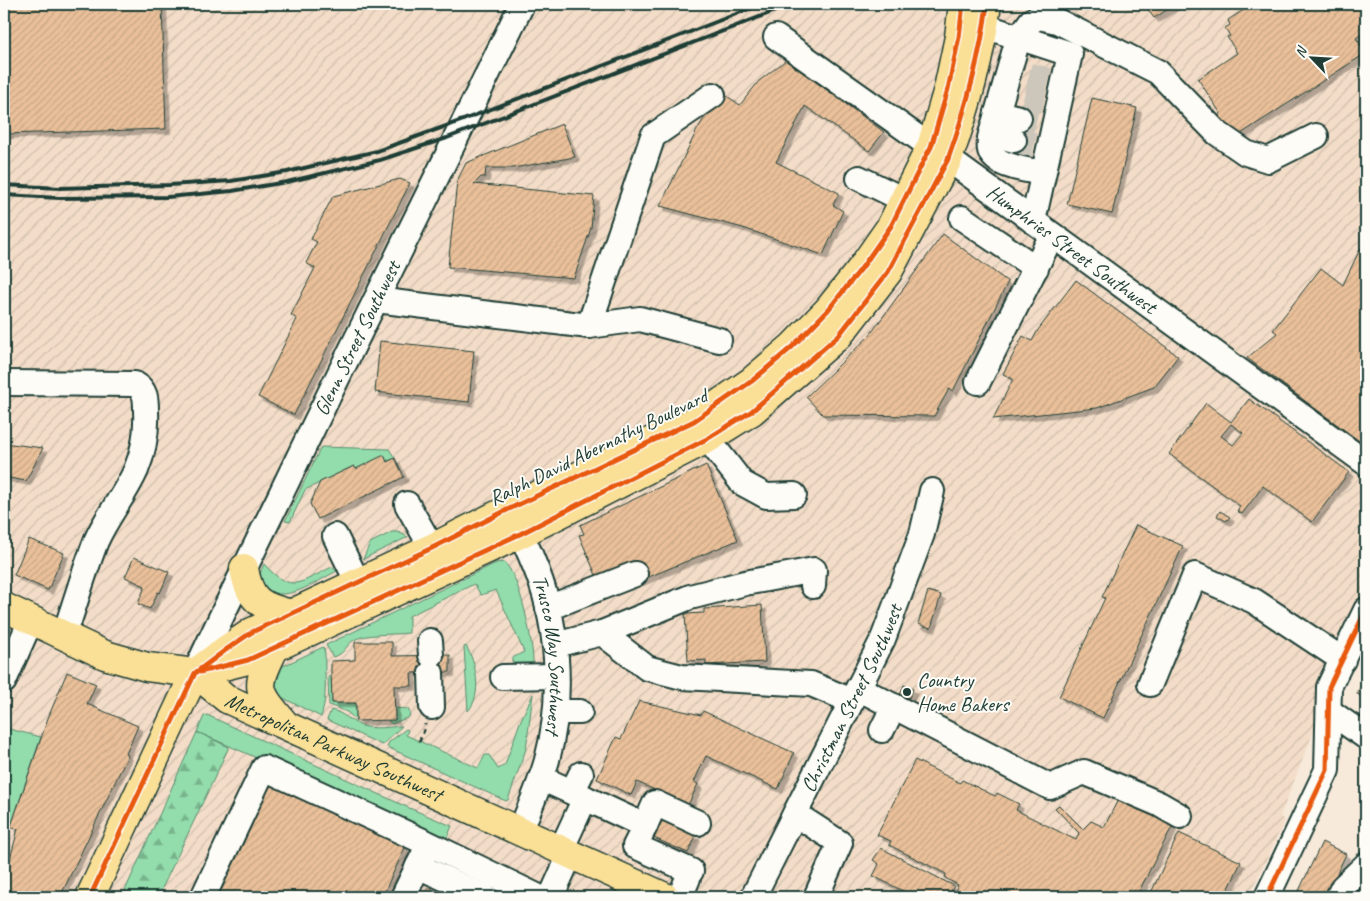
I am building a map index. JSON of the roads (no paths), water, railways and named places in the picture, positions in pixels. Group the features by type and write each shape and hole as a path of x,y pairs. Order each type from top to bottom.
{"main road":[{"name":"Ralph David Abernathy Boulevard","path":"90,897 195,674 252,632 432,548 507,510 752,411 839,335 888,272 939,153 963,4"},
{"name":"Ralph David Abernathy Boulevard","path":"195,674 248,660 274,649 520,534 701,430 792,347 828,310 866,262 891,226 904,200 939,153 966,109 974,80 985,15"},
{"path":"244,568 246,583 255,599 270,609 292,614"},
{"name":"Metropolitan Parkway Southwest","path":"4,607 105,655 147,666 195,674 228,699 665,897"},
{"path":"274,649 263,671 261,687 264,699 286,726"}],"street":[{"name":"Glenn Street Southwest","path":"195,674 244,568 271,536 376,300 522,4"},
{"path":"985,15 1018,39 1070,54 1029,109 990,150 996,160 1004,164 1043,174"},
{"path":"1033,221 1043,174 1029,109 1018,39 1031,21 1039,17 1057,21 1158,72 1217,133 1246,153 1268,160 1316,136"},
{"name":"Humphries Street Southwest","path":"776,37 1366,463"},
{"path":"589,326 653,136 713,96"},
{"path":"858,178 904,200"},
{"path":"962,218 1036,268"},
{"path":"978,382 1052,235"},
{"path":"376,300 589,326 640,319 719,340"},
{"path":"4,383 135,384 143,391 146,400 147,429 135,471 97,539 64,636"},
{"path":"701,430 742,483 766,496 794,494"},
{"name":"Christman Street Southwest","path":"753,897 883,639 922,534 932,491"},
{"path":"407,504 432,548"},
{"name":"Trusco Way Southwest","path":"507,510 532,559 548,608 555,645 556,712 547,759 536,796 520,831"},
{"path":"335,536 358,583"},
{"path":"555,645 602,633 690,597 745,583 814,570 813,586"},
{"path":"548,608 636,574"},
{"path":"1150,684 1195,575 1254,601 1342,660"},
{"path":"1266,897 1327,770 1329,687 1366,610"},
{"path":"4,681 31,620"},
{"path":"602,633 647,668 682,678 811,684 855,694 894,706 1050,787 1084,772 1159,804 1180,816"},
{"path":"428,712 431,656"},
{"path":"503,677 556,676"},
{"path":"882,730 894,706"},
{"path":"1329,711 1366,737"},
{"path":"556,712 580,712"},
{"path":"203,897 264,768 539,897"},
{"path":"541,778 580,788 645,826"},
{"path":"551,897 566,852 580,788"},
{"path":"686,882 635,846 655,803 698,823"},
{"path":"795,814 840,843 816,897"},
{"path":"403,897 429,844"},
{"path":"1338,897 1343,887 1366,865"},
{"path":"418,866 485,897"}],"tunnel":[{"path":"1029,75 1049,80"},
{"path":"1024,96 1044,101"},
{"path":"1019,118 1036,122"},
{"path":"1014,140 1034,145"}],"railway":[{"path":"4,185 60,188 231,181 287,172 377,151 463,120 762,4"},
{"path":"4,195 59,198 168,197 232,191 287,182 380,160 447,138 793,4"}],"place":[{"name":"Country Home Bakers","path":"907,692"}]}
